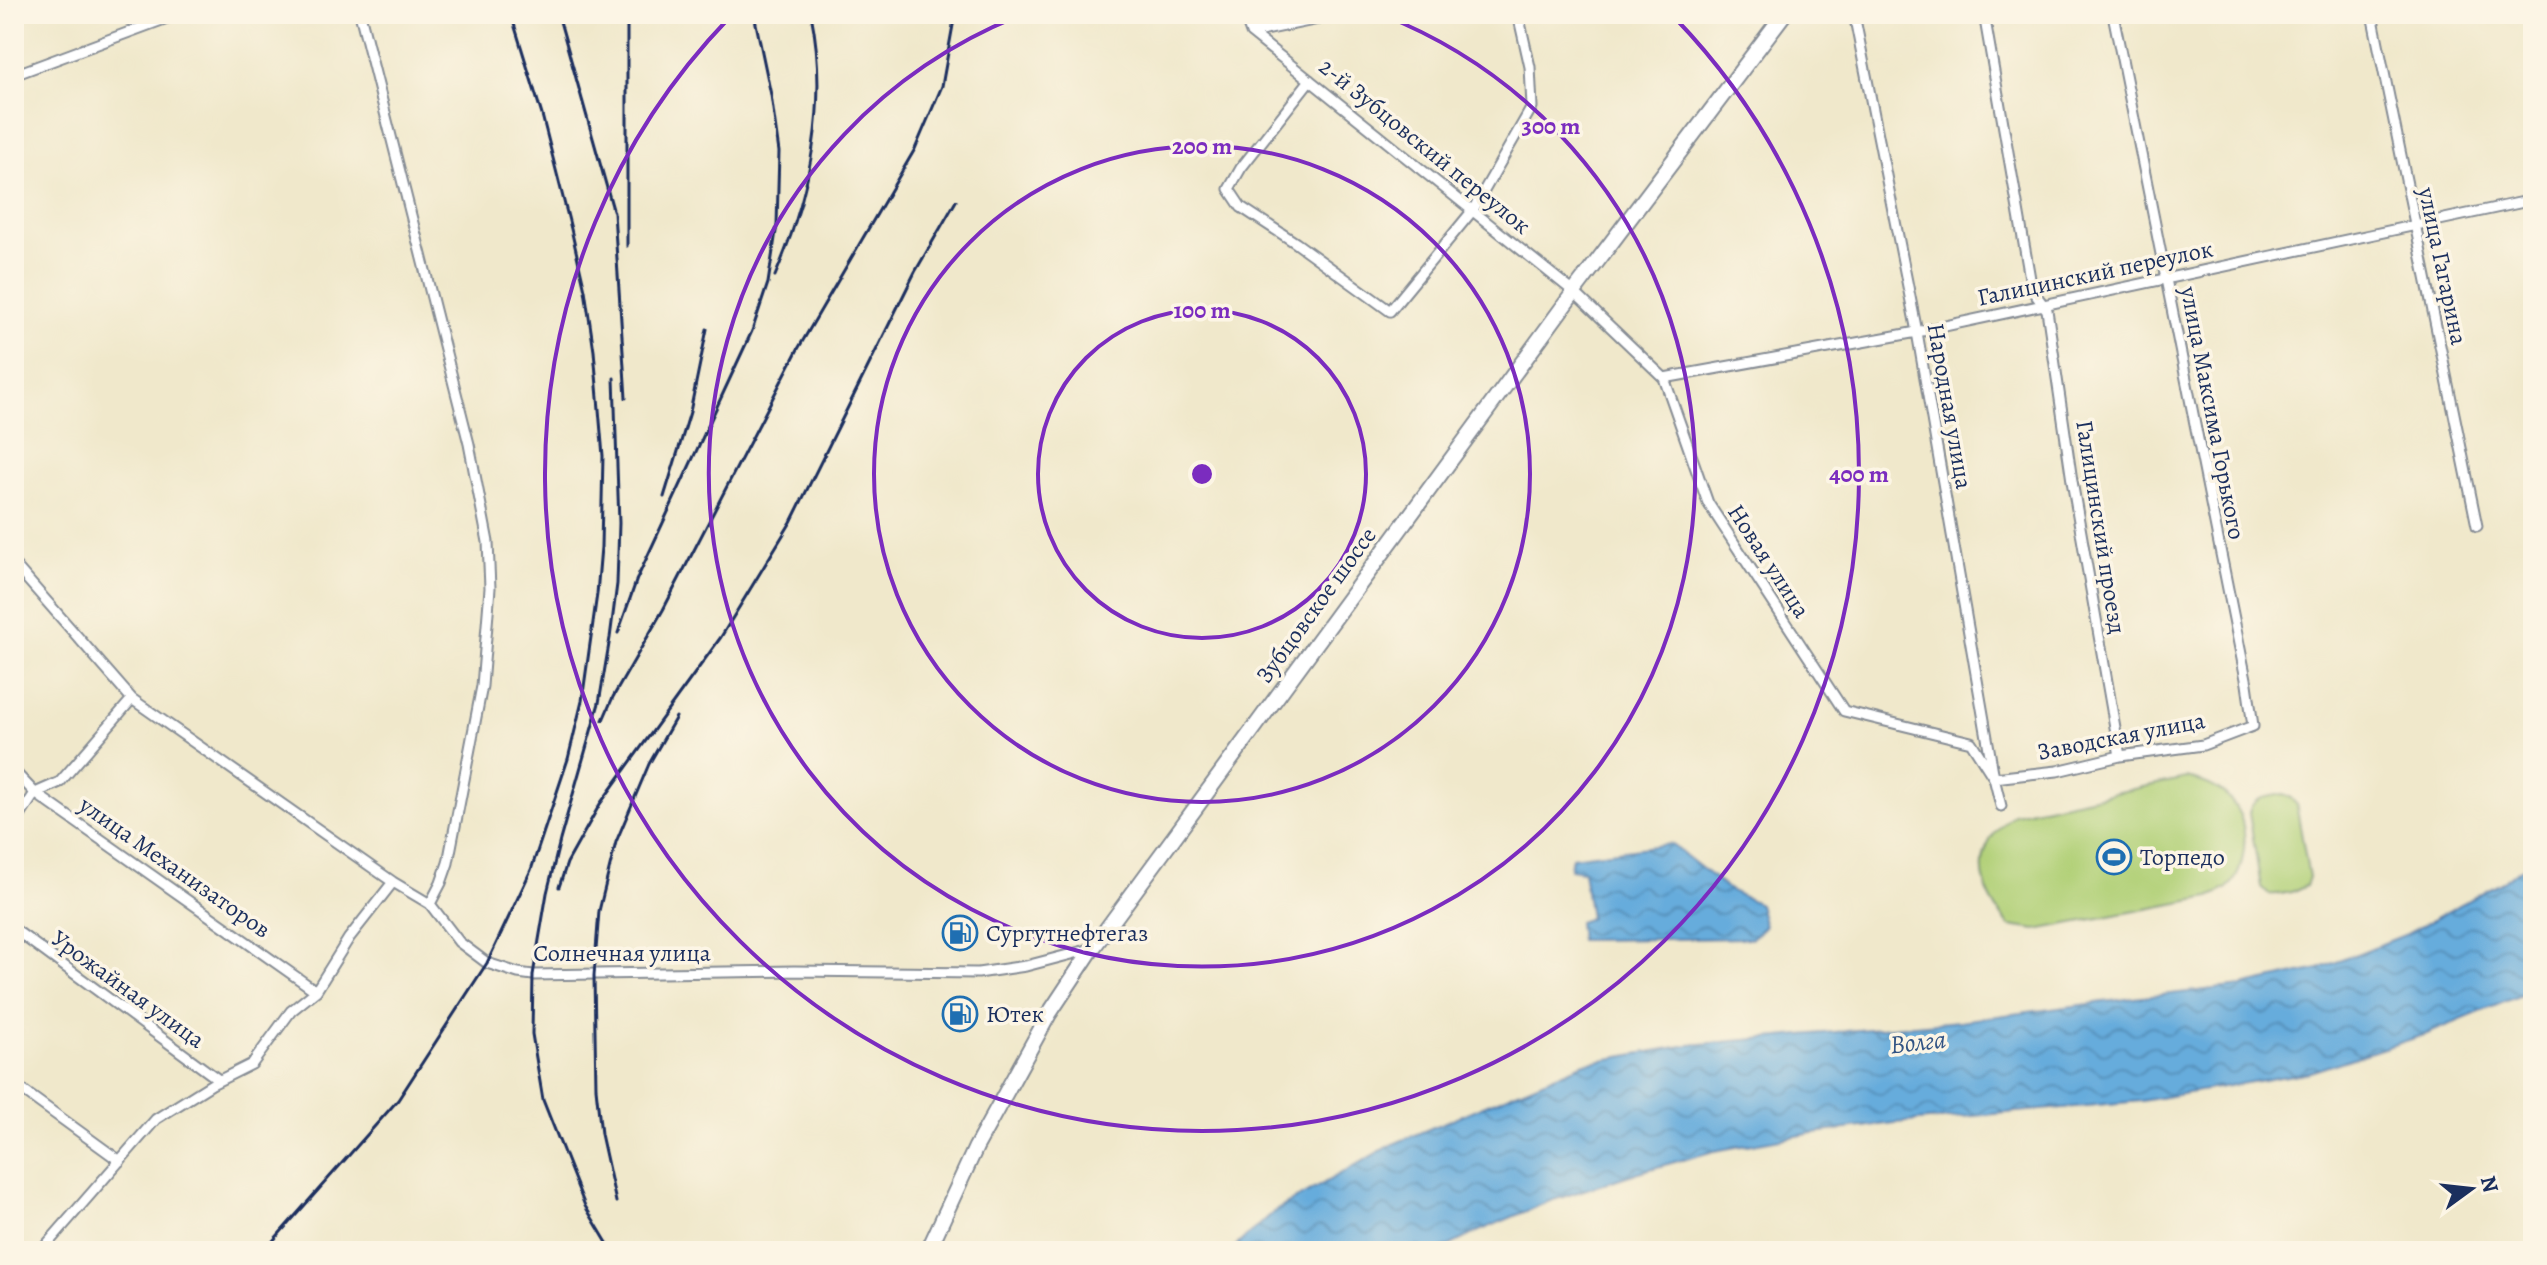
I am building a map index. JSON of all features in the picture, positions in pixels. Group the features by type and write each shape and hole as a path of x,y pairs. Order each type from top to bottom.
{"main road":[{"name":"Зубцовское шоссе","path":"928,1251 976,1147 1049,1014 1092,949 1574,292 1784,14"}],"street":[{"path":"14,75 178,14"},
{"path":"360,14 469,444 488,542 489,616 482,686 448,863 430,904"},
{"path":"1244,14 1251,33 1343,14"},
{"path":"1310,80 1241,168 1229,189 1241,207 1390,311 1473,210 1532,107 1530,67 1518,14"},
{"name":"Народная улица","path":"1854,14 1917,332 2001,806"},
{"name":"Галицинский проезд","path":"1984,14 2032,290 2047,310 2072,481 2120,756"},
{"name":"улица Максима Горького","path":"2113,14 2246,676 2253,726"},
{"name":"улица Гагарина","path":"2372,14 2477,526"},
{"name":"2-й Зубцовский переулок","path":"1251,33 1574,292"},
{"name":"Галицинский переулок","path":"1664,378 1917,332 2533,200"},
{"name":"Новая улица","path":"1574,292 1664,378 1708,503 1844,711 1971,742 1994,778"},
{"name":"Солнечная улица","path":"14,564 132,699 393,882 430,904 459,942 487,963 533,975 794,971 978,973 1026,966 1092,949"},
{"path":"14,825 35,793 60,782 132,699"},
{"name":"Заводская улица","path":"1994,778 2057,771 2120,756 2203,745 2253,726"},
{"name":"улица Механизаторов","path":"14,771 35,793 316,991"},
{"path":"41,1251 156,1119 219,1080 252,1064 291,1011 316,991 349,938 393,882"},
{"name":"Урожайная улица","path":"14,929 219,1080"},
{"path":"14,1084 120,1161"}],"green space":[{"name":"Торпедо","path":"2186,778 2215,788 2235,806 2241,817 2244,830 2242,861 2237,875 2227,888 2210,897 2036,930 2010,926 1990,897 1983,868 1984,854 1990,840 2014,814"},
{"path":"2283,794 2296,804 2309,877 2302,888 2268,894 2261,887 2249,813 2257,800"}],"water":[{"path":"1671,844 1729,890 1759,904 1765,926 1752,938 1580,940 1578,922 1590,918 1583,871 1570,869 1572,857"},
{"name":"Волга","path":"2533,861 2533,990 2427,1034 2310,1072 2141,1101 1895,1123 1813,1133 1714,1151 1550,1201 1439,1251 1230,1251 1275,1211 1391,1145 1585,1063 1689,1045 1960,1021 2242,986 2319,969 2407,934"}],"railway":[{"path":"264,1251 398,1100 487,963 531,870 568,759 582,701 601,547 603,456 594,351 585,290 571,229 542,115 511,14"},
{"path":"558,14 614,213 626,398"},
{"path":"627,14 627,246"},
{"path":"636,581 752,331 768,283 777,225 779,152 754,14"},
{"path":"775,276 798,213 813,148 818,81 811,14"},
{"path":"603,720 798,349 915,149 942,86 955,14"},
{"path":"559,887 567,863 600,804 721,637 791,522 915,272 956,201"},
{"path":"664,497 690,412 707,329"},
{"path":"612,1251 585,1206 543,1100 532,1034 533,975 547,893 599,703 617,584 619,523 614,378"},
{"path":"618,633 639,573"},
{"path":"616,1202 601,1134 596,1088 594,976 599,911 616,842 649,764 676,717"}],"place":[{"name":"Торпедо","path":"2114,857"},
{"name":"Сургутнефтегаз","path":"960,933"},
{"name":"Ютек","path":"960,1014"}]}
